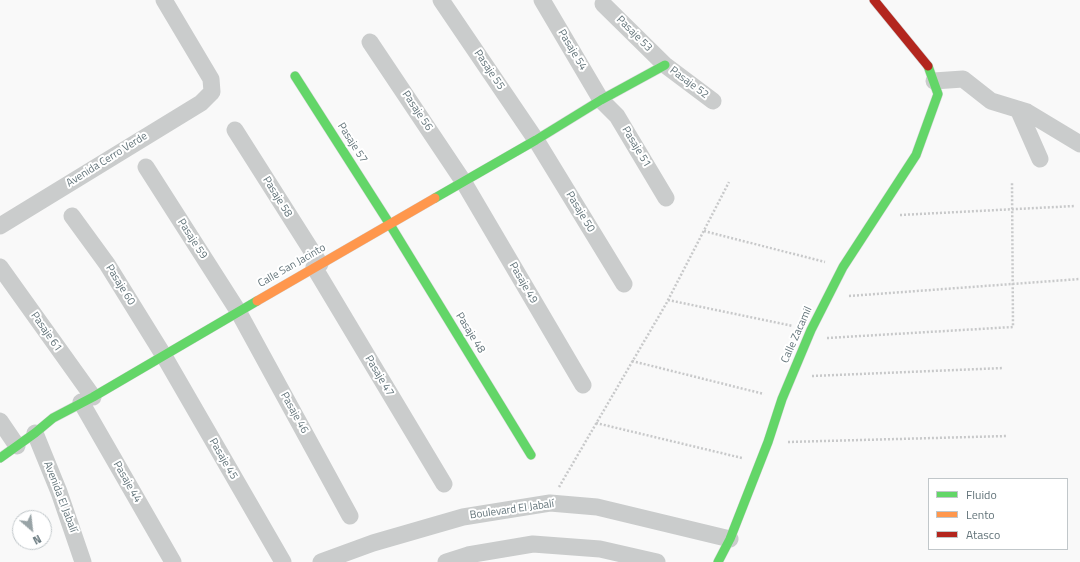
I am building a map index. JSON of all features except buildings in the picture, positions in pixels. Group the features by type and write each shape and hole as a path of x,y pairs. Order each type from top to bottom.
{"street":[{"name":"Avenida Cerro Verde","path":"0,226 201,103 212,92 211,79 164,0"},
{"name":"Pasaje 55","path":"441,0 536,140"},
{"name":"Pasaje 54","path":"542,0 601,100"},
{"name":"Calle Zacamil","path":"718,562 730,539 768,442 782,399 811,330 843,266 916,156 938,94 927,64 874,0"},
{"name":"Pasaje 53","path":"603,4 665,65"},
{"name":"Pasaje 56","path":"370,42 463,181"},
{"name":"Calle San Jacinto","path":"0,458 53,418 164,356 238,311 536,140 601,100 665,65"},
{"name":"Pasaje 52","path":"665,65 713,101"},
{"name":"Pasaje 57","path":"295,76 389,224"},
{"path":"934,82 963,79 992,102 1027,112 1080,144"},
{"name":"Pasaje 51","path":"601,100 617,116 666,198"},
{"path":"1018,109 1040,160"},
{"name":"Pasaje 58","path":"235,130 317,266"},
{"name":"Pasaje 50","path":"536,140 624,284"},
{"name":"Pasaje 59","path":"146,167 238,311"},
{"name":"Pasaje 49","path":"463,181 582,385"},
{"name":"Pasaje 60","path":"72,216 107,264 164,356"},
{"name":"Pasaje 48","path":"389,224 531,455"},
{"name":"Pasaje 47","path":"317,266 444,484"},
{"name":"Pasaje 61","path":"0,267 87,400"},
{"name":"Pasaje 46","path":"238,311 350,516"},
{"name":"Pasaje 45","path":"164,356 283,562"},
{"name":"Pasaje 44","path":"87,400 173,562"},
{"path":"0,421 17,446"},
{"name":"Avenida El Jabalí","path":"35,433 59,492 83,562"},
{"name":"Boulevard El Jabalí","path":"321,562 373,543 463,517 550,503 597,507 730,539"},
{"path":"446,562 468,555 533,544 600,549 657,562"}],"path":[{"path":"550,503 668,300 729,182"},
{"path":"807,339 1012,327 1012,183"},
{"path":"875,216 1075,206"},
{"path":"703,231 843,266"},
{"path":"827,298 1080,279"},
{"path":"668,300 811,330"},
{"path":"632,361 782,399"},
{"path":"791,377 1003,368"},
{"path":"596,424 760,462"},
{"path":"768,442 1007,436"}],"traffic: fast":[{"path":"435,198 536,140 601,100 665,65"},
{"path":"718,562 730,539 768,442 782,399 811,330 843,267 916,155 938,94 928,66"},
{"path":"295,76 389,223 531,455"},
{"path":"0,458 53,418 93,397 257,301"}],"traffic: slow":[{"path":"257,301 435,198"}],"traffic: jam":[{"path":"874,0 928,66"}]}
